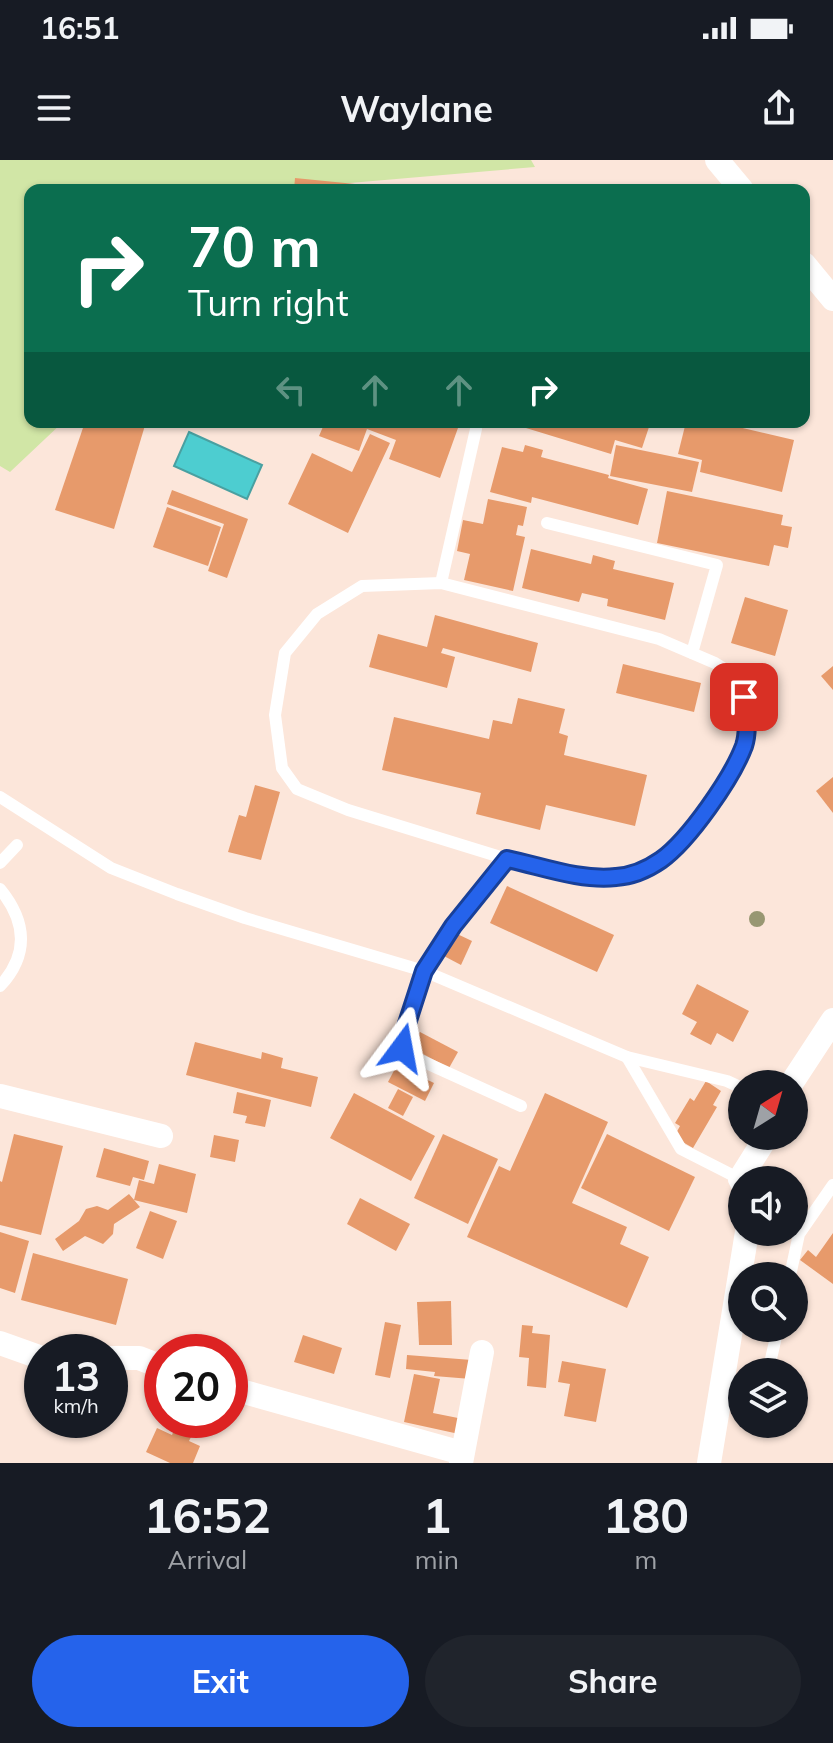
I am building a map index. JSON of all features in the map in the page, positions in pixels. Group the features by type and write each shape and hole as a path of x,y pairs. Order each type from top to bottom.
{"street":[{"path":"717,160 737,184"},
{"path":"810,271 833,299"},
{"path":"800,1070 833,1020"},
{"path":"0,1096 161,1136"},
{"path":"709,1463 745,1246"},
{"path":"0,1343 24,1352"},
{"path":"248,1393 461,1458 482,1352"}],"lane":[{"path":"441,583 476,429"},
{"path":"547,523 717,565 692,653"},
{"path":"441,583 659,639 734,675 744,697 745,744 715,797 673,850 641,872 595,878 507,859 348,810 297,789 282,768 275,715 285,653 317,614 362,586 441,583"},
{"path":"0,797 111,868 245,918 424,971 627,1057 728,1081"},
{"path":"0,863 17,845"},
{"path":"507,859 453,926 424,971 402,1039 402,1048 413,1057 521,1106"},
{"path":"0,889 19,921 22,950 15,970 0,986"},
{"path":"627,1057 681,1149 728,1174"},
{"path":"793,1262 799,1234 833,1185"}],"green space":[{"path":"0,160 531,160 535,167 338,184 24,184 24,428 57,428 10,472 0,466"}],"water":[{"path":"189,432 262,465 247,499 174,466"}],"building":[{"path":"295,178 355,184 294,184"},
{"path":"83,428 144,428 114,529 55,510"},
{"path":"322,428 458,428 440,478 389,459 396,440 367,429 359,451 319,436"},
{"path":"526,428 649,428 642,448 615,440 611,454"},
{"path":"684,428 743,428 794,440 782,492 700,472 702,460 678,454"},
{"path":"370,434 390,443 348,533 288,504 312,453 352,472"},
{"path":"525,445 543,450 541,457 648,489 638,525 532,497 531,503 490,492 502,447 523,452"},
{"path":"616,445 699,462 692,492 610,476"},
{"path":"172,490 248,519 227,578 208,571 224,524 167,504"},
{"path":"667,491 783,515 781,525 792,527 788,548 774,545 769,566 657,543"},
{"path":"488,499 527,507 523,526 518,525 516,535 525,537 513,591 464,580 470,554 457,551 463,520 483,524"},
{"path":"167,507 221,527 208,566 153,547"},
{"path":"531,549 591,564 593,555 615,561 613,569 674,583 665,620 607,606 608,599 582,593 579,602 522,588"},
{"path":"745,597 788,610 775,656 731,643"},
{"path":"435,615 538,643 531,672 443,648 441,653 455,657 447,688 369,667 378,634 427,647"},
{"path":"623,664 701,683 694,712 616,693"},
{"path":"833,666 833,690 821,676"},
{"path":"518,698 565,709 559,733 568,736 564,755 647,775 635,826 546,805 540,830 476,814 481,793 382,770 394,717 489,739 493,720 512,724"},
{"path":"833,777 833,813 816,791"},
{"path":"255,785 280,792 261,860 228,852 239,815 246,817"},
{"path":"507,886 614,935 597,972 490,923"},
{"path":"453,932 472,941 461,965 442,955"},
{"path":"697,984 749,1011 733,1042 717,1033 711,1045 690,1034 697,1022 682,1014"},
{"path":"420,1032 458,1052 449,1068 412,1048"},
{"path":"195,1042 261,1059 262,1052 283,1058 281,1068 318,1077 311,1107 186,1075"},
{"path":"397,1065 434,1083 425,1101 388,1082"},
{"path":"706,1081 721,1091 713,1105 717,1107 693,1148 674,1137 680,1126 675,1123 690,1098 694,1101"},
{"path":"398,1089 413,1097 403,1116 388,1108"},
{"path":"237,1092 271,1100 265,1127 245,1123 247,1116 233,1113"},
{"path":"354,1093 435,1136 411,1181 330,1138"},
{"path":"545,1093 608,1122 572,1203 627,1227 620,1244 649,1257 627,1308 467,1237 499,1166 510,1171"},
{"path":"14,1134 63,1146 41,1235 0,1225 0,1181"},
{"path":"443,1134 498,1159 468,1224 414,1198"},
{"path":"607,1134 695,1177 669,1231 581,1188"},
{"path":"214,1135 239,1140 235,1162 210,1157"},
{"path":"104,1148 149,1161 144,1180 133,1177 130,1186 96,1177"},
{"path":"159,1164 196,1174 187,1213 134,1200 139,1180 154,1184"},
{"path":"129,1194 140,1207 114,1224 113,1234 103,1244 85,1236 63,1251 55,1239 79,1221 86,1209 97,1206 108,1210"},
{"path":"360,1198 410,1224 396,1251 347,1224"},
{"path":"150,1211 177,1221 163,1259 136,1248"},
{"path":"0,1232 29,1241 15,1293 0,1288"},
{"path":"833,1233 833,1284 808,1266 808,1262 800,1260 808,1250 816,1257"},
{"path":"33,1253 128,1279 116,1325 21,1300"},
{"path":"451,1301 452,1345 419,1345 417,1302"},
{"path":"385,1322 401,1325 390,1378 375,1375"},
{"path":"522,1325 533,1326 532,1333 550,1335 546,1388 527,1386 529,1358 519,1357"},
{"path":"303,1335 342,1348 334,1374 294,1362"},
{"path":"407,1355 472,1360 471,1379 434,1376 435,1372 406,1369"},
{"path":"562,1361 606,1369 596,1422 564,1416 570,1384 558,1382"},
{"path":"414,1374 440,1379 433,1413 463,1419 459,1434 404,1422"},
{"path":"152,1438 190,1438 189,1441 200,1446 193,1463 170,1463 146,1452"}],"route":[{"path":"402,1048 402,1039 424,971 453,926 507,859 595,878 641,872 661,860 692,829 736,762 745,744 747,718 744,697"}]}
